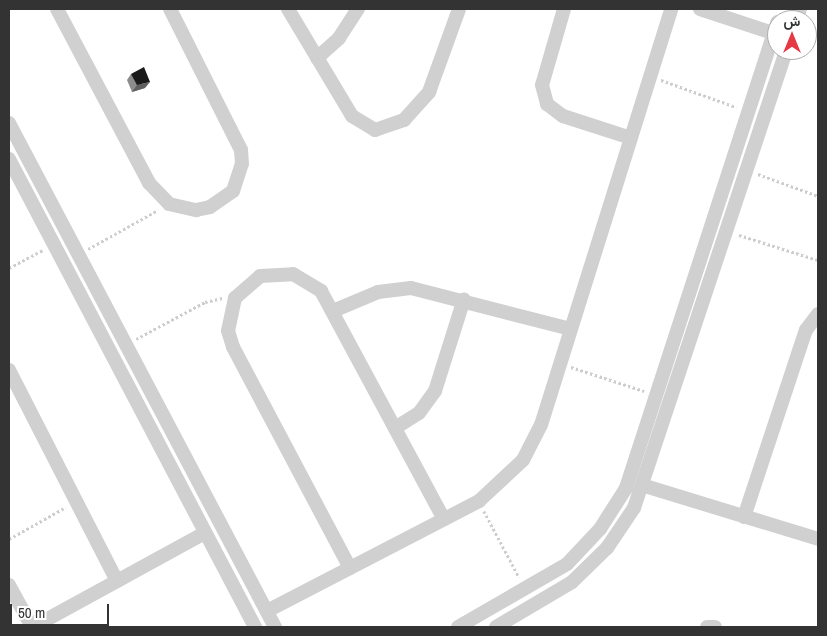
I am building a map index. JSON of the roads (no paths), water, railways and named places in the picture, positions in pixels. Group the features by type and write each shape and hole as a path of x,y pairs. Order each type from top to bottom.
{"street":[{"path":"57,9 149,183 169,204 189,210 210,207 232,191 242,164 236,137 170,9"},
{"path":"288,9 358,123 384,130 404,120 430,92 459,9"},
{"path":"317,58 339,38 358,9"},
{"path":"564,9 542,85 547,104 563,116 631,138"},
{"path":"267,611 479,501 510,476 533,444 560,364 671,9"},
{"path":"700,9 767,23"},
{"path":"458,627 526,591 573,559 614,510 635,466 767,53"},
{"path":"497,627 552,596 590,566 622,529 645,486 783,60"},
{"path":"9,123 14,147 78,255 275,627"},
{"path":"9,159 255,627"},
{"path":"350,568 233,347 228,331 235,298 260,276 293,274 321,291 444,519"},
{"path":"333,311 394,289 428,289 571,329"},
{"path":"396,428 419,413 435,391 464,298"},
{"path":"744,517 806,330 818,314"},
{"path":"123,376 138,368"},
{"path":"9,370 117,581"},
{"path":"645,486 818,539"},
{"path":"9,584 32,627 205,533"},
{"path":"707,627 715,627"}]}
